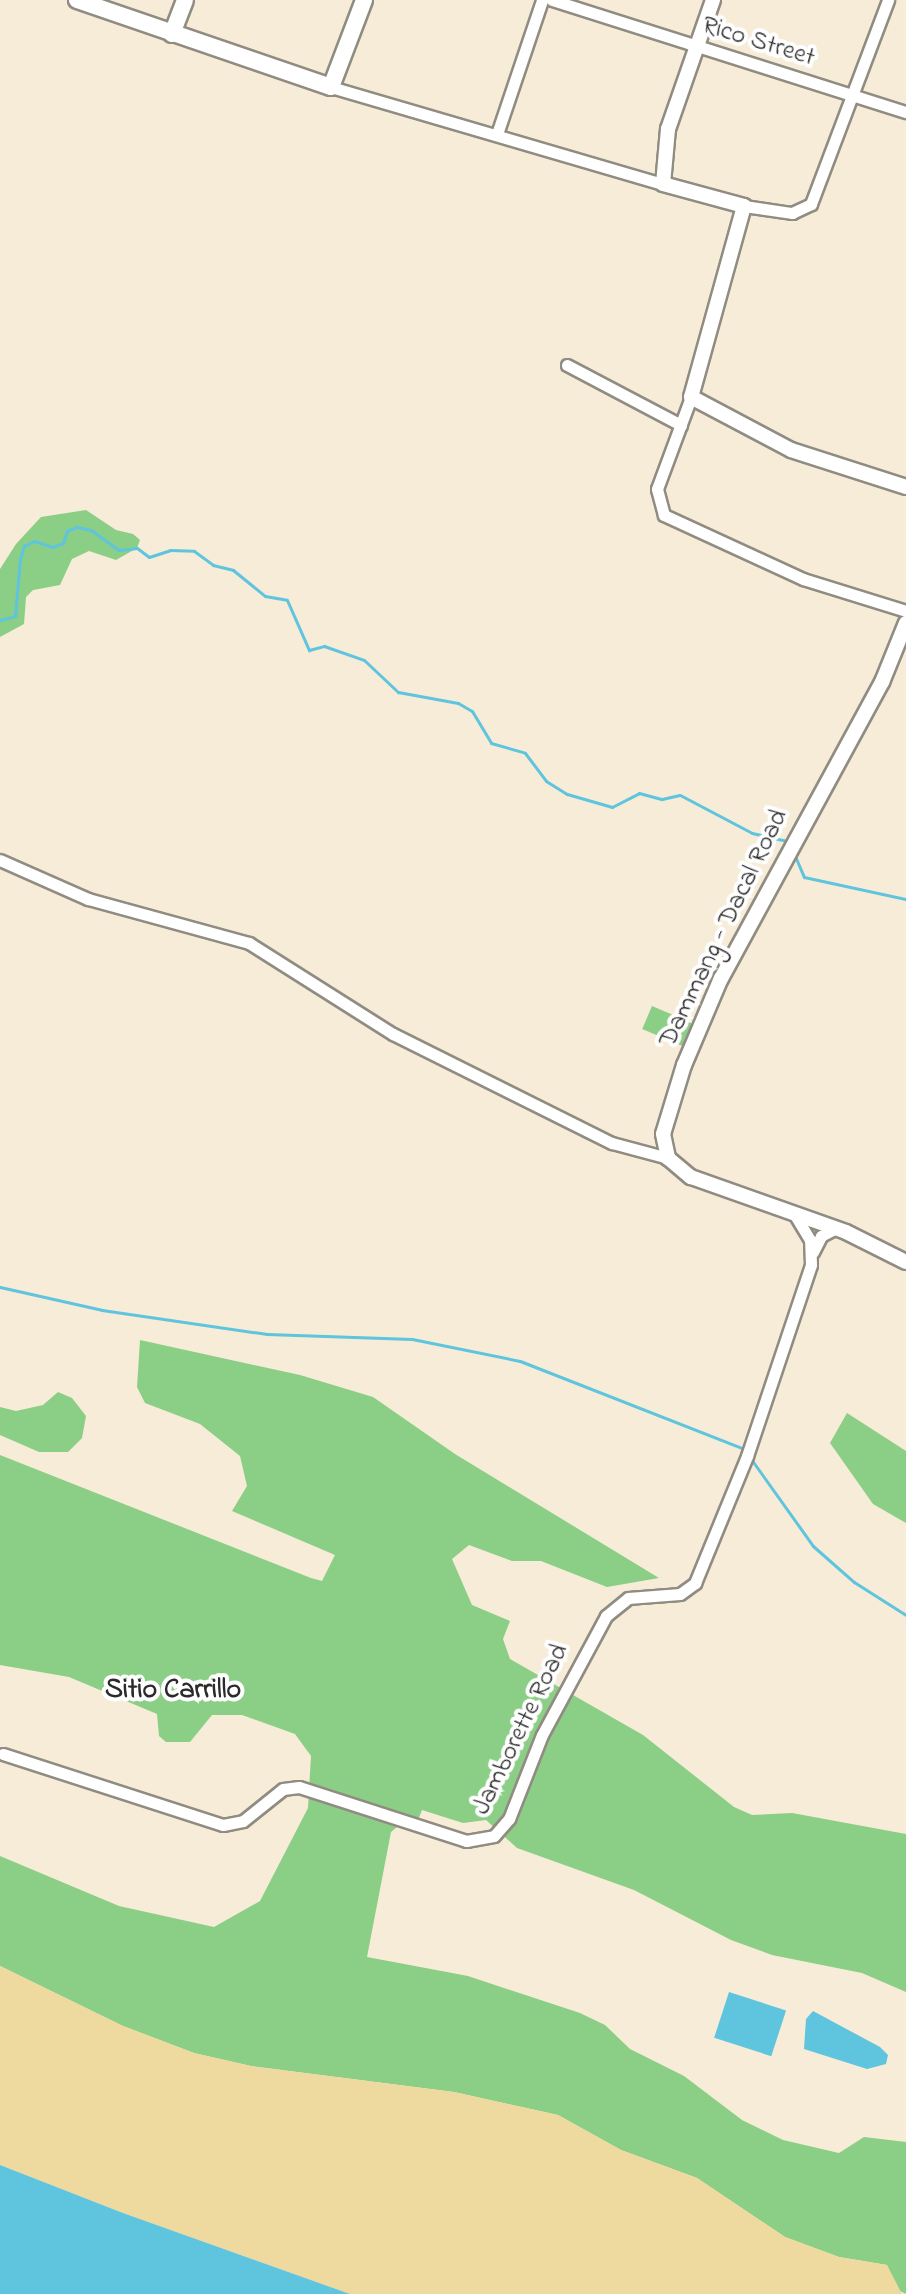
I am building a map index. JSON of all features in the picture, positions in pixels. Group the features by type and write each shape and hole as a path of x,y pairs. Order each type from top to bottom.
{"main road":[{"path":"77,0 331,87 364,0"},
{"path":"172,34 185,0"}],"street":[{"path":"497,134 542,0"},
{"name":"Rico Street","path":"552,0 906,112"},
{"path":"663,184 668,129 713,0"},
{"path":"331,87 663,184 744,206 792,213 811,204 888,0"},
{"path":"744,206 691,397 657,489 658,505 669,519 814,583 906,611"},
{"path":"567,365 681,425"},
{"path":"691,397 777,444 906,487"},
{"name":"Dammang - Dacal Road","path":"668,1158 664,1126 684,1065 732,957 882,682 906,623"},
{"path":"0,860 88,899 249,943 393,1034 612,1143 668,1158 691,1177 836,1228 906,1262"},
{"path":"795,1215 812,1252"},
{"path":"812,1252 821,1236 836,1228"},
{"name":"Jamborette Road","path":"3,1754 223,1825 243,1821 283,1789 299,1787 466,1841 486,1840 502,1831 547,1724 606,1616 628,1598 680,1594 695,1583 747,1456 812,1252"}],"green space":[{"path":"86,510 116,530 133,534 140,540 137,548 116,560 89,551 72,559 60,585 33,590 26,597 24,624 0,637 0,569 16,544 41,517"},
{"path":"652,1006 694,1024 685,1047 642,1029"},
{"path":"140,1340 300,1375 373,1397 455,1454 659,1578 607,1587 541,1561 512,1561 469,1545 452,1559 472,1605 510,1621 503,1639 510,1659 643,1735 734,1807 752,1815 792,1813 906,1834 906,1992 862,1973 772,1955 731,1940 634,1890 517,1848 486,1820 463,1823 422,1810 414,1830 397,1827 391,1832 367,1957 468,1976 580,2013 605,2025 630,2049 684,2076 742,2120 783,2140 839,2153 864,2137 906,2142 906,2294 896,2289 887,2265 839,2257 785,2237 697,2178 621,2150 558,2115 454,2092 251,2066 194,2053 123,2026 0,1966 0,1856 119,1906 214,1927 260,1901 308,1808 311,1756 295,1734 242,1715 212,1715 190,1742 166,1742 159,1736 157,1714 69,1677 0,1665 0,1455 311,1578 322,1581 335,1555 232,1511 247,1486 240,1456 200,1424 145,1403 137,1387"},
{"path":"58,1392 72,1398 86,1416 82,1438 68,1452 39,1452 0,1435 0,1407 16,1411 43,1405"},
{"path":"847,1413 906,1451 906,1523 873,1504 830,1443"}],"sand":[{"path":"0,1966 123,2026 194,2053 251,2066 454,2092 558,2115 621,2150 697,2178 785,2237 839,2257 887,2265 902,2294 350,2294 123,2213 0,2165"}],"water":[{"path":"729,1992 786,2011 771,2056 714,2038"},
{"path":"813,2011 880,2047 888,2055 886,2064 867,2069 804,2049 806,2019"},
{"path":"0,2165 123,2213 350,2294 0,2294"}],"waterway":[{"path":"0,620 15,616 20,559 24,546 34,541 53,547 63,543 67,531 77,527 91,530 119,550 137,548 149,557 170,550 194,551 213,565 233,570 265,596 287,600 309,650 324,646 364,660 398,692 458,703 472,711 491,743 525,753 546,781 567,794 612,807 639,793 662,799 680,795 752,833 788,841"},
{"path":"795,856 804,877 906,899"},
{"path":"0,1287 102,1310 267,1334 412,1339 520,1361 745,1449"},
{"path":"751,1459 813,1546 854,1582 906,1615"}],"district":[{"name":"Sitio Carrillo","path":"173,1691"}]}
